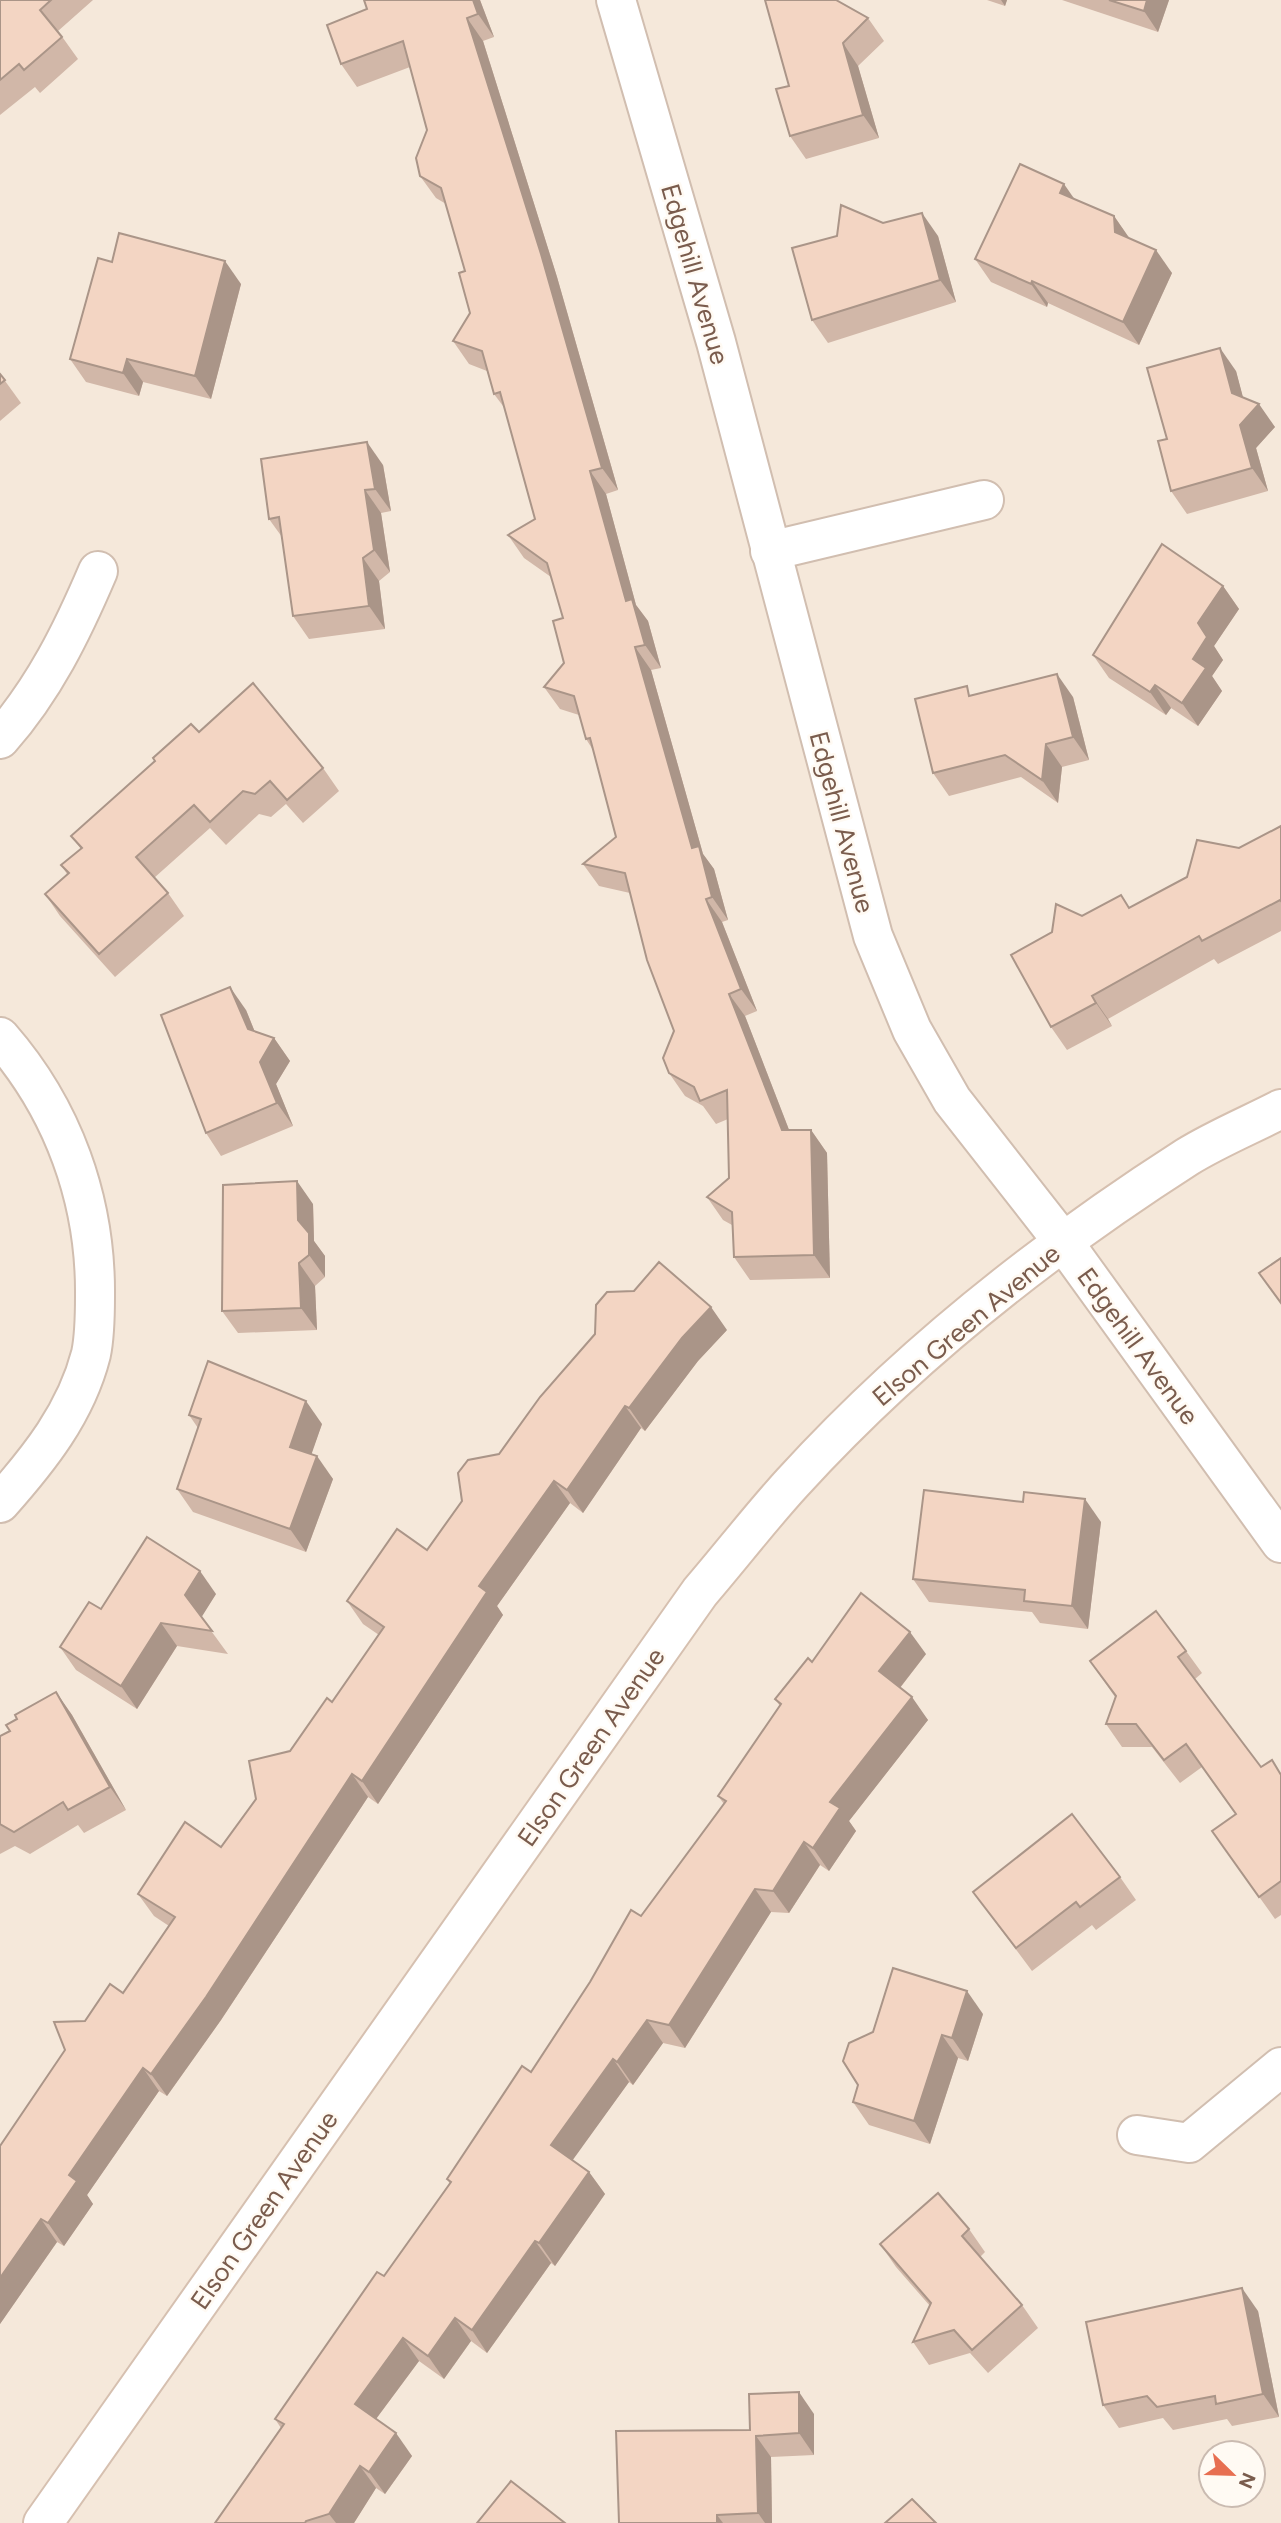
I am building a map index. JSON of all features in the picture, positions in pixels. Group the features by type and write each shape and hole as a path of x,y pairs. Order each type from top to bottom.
{"street":[{"name":"Edgehill Avenue","path":"616,0 716,342 873,936 912,1030 952,1100 1064,1243 1281,1543"},
{"path":"770,551 984,500"},
{"path":"0,739 21,716 65,647 98,571"},
{"path":"0,1037 26,1067 61,1126 83,1191 95,1258 94,1327 90,1355 67,1413 40,1457 0,1503"},
{"name":"Elson Green Avenue","path":"43,2523 700,1592 791,1483 871,1402 989,1300 1064,1243 1189,1156 1281,1109"},
{"path":"1137,2135 1189,2143 1281,2067"}],"shaded area":[{"path":"0,0 1281,0 1281,2523 0,2523"}],"building":[{"path":"0,0 51,0 40,10 62,37 24,70 19,64 0,80"},
{"path":"364,0 473,0 478,14 467,18 541,254 602,468 590,471 626,601 632,599 645,645 635,647 692,848 699,846 712,897 706,899 741,989 729,994 782,1130 811,1130 814,1255 734,1257 732,1212 707,1197 729,1178 727,1090 700,1101 694,1087 669,1073 663,1058 674,1031 647,960 625,873 583,864 616,837 590,738 586,739 574,696 544,687 564,663 553,621 563,618 547,563 508,535 535,519 500,392 494,394 482,351 453,341 470,313 459,273 465,271 441,188 420,176 416,158 427,130 403,41 341,64 327,25 367,9"},
{"path":"765,0 836,0 868,18 843,43 863,115 790,136 776,89 789,86"},
{"path":"1109,0 1147,0 1144,11"},
{"path":"1020,164 1064,184 1060,193 1114,216 1115,232 1156,250 1123,322 975,259"},
{"path":"841,205 883,223 922,213 940,280 812,320 792,248 837,236"},
{"path":"119,233 225,261 195,376 127,359 123,373 70,359 98,258 112,262"},
{"path":"1220,348 1232,393 1259,404 1240,425 1252,468 1171,491 1158,441 1167,439 1147,368"},
{"path":"367,442 375,489 365,490 374,550 363,558 369,606 293,616 279,517 269,519 261,459"},
{"path":"1162,544 1223,586 1198,623 1207,637 1193,659 1206,668 1182,703 1155,685 1150,692 1093,655"},
{"path":"1057,674 1073,737 1046,744 1042,780 1005,755 933,773 915,699 967,686 969,696"},
{"path":"253,683 323,768 287,800 270,781 255,794 243,791 210,822 194,805 136,857 168,893 99,954 45,894 69,873 61,865 82,848 71,836 155,761 153,758 191,724 199,732"},
{"path":"1281,826 1281,901 1202,941 1199,936 1092,996 1096,1003 1051,1027 1011,955 1052,932 1056,904 1082,916 1121,895 1129,908 1187,877 1197,840 1239,848"},
{"path":"230,987 248,1029 274,1038 260,1062 277,1103 206,1133 161,1015"},
{"path":"297,1181 298,1220 309,1233 309,1255 299,1263 301,1308 222,1311 223,1185"},
{"path":"1281,1258 1281,1303 1259,1273"},
{"path":"659,1262 711,1307 682,1338 629,1408 625,1406 567,1490 554,1481 479,1586 487,1592 362,1781 352,1774 206,1997 151,2074 143,2068 69,2175 77,2181 48,2223 41,2219 0,2278 0,2146 65,2050 54,2022 85,2021 110,1984 123,1993 175,1917 138,1894 185,1822 221,1847 256,1799 249,1761 290,1751 327,1698 332,1702 384,1627 347,1601 397,1529 427,1550 462,1501 458,1473 468,1460 499,1454 540,1397 595,1334 596,1305 607,1292 634,1291"},
{"path":"208,1361 306,1401 290,1447 317,1456 290,1529 177,1489 201,1419 189,1415"},
{"path":"924,1490 1023,1502 1024,1492 1085,1499 1072,1606 1024,1601 1025,1590 913,1579"},
{"path":"147,1537 200,1571 185,1595 212,1631 161,1623 121,1686 60,1647 89,1602 101,1609"},
{"path":"861,1593 910,1632 879,1671 912,1697 830,1802 840,1808 813,1848 804,1842 773,1891 755,1889 669,2025 647,2020 617,2062 613,2059 551,2145 589,2172 539,2243 535,2241 472,2330 455,2318 428,2356 403,2338 355,2404 396,2433 369,2472 360,2466 329,2514 305,2523 215,2523 284,2424 275,2419 377,2272 384,2276 451,2182 447,2179 522,2066 531,2072 590,1982 631,1910 641,1916 726,1801 718,1796 781,1704 775,1699 808,1658 812,1662"},
{"path":"1156,1611 1186,1651 1178,1657 1261,1767 1272,1760 1281,1775 1281,1881 1259,1897 1212,1831 1236,1814 1186,1744 1164,1760 1136,1724 1106,1724 1116,1696 1090,1661"},
{"path":"56,1692 110,1787 68,1810 63,1802 14,1832 0,1824 0,1736 10,1731 6,1725 17,1719 15,1715"},
{"path":"1072,1814 1120,1877 1080,1907 1076,1902 1016,1948 973,1892"},
{"path":"893,1968 967,1991 952,2038 942,2035 914,2121 853,2102 858,2085 843,2061 849,2043 873,2032"},
{"path":"938,2193 969,2229 962,2236 1022,2305 972,2350 954,2330 913,2342 931,2303 880,2244"},
{"path":"1242,2288 1263,2394 1216,2404 1215,2396 1157,2407 1147,2396 1103,2405 1086,2322"},
{"path":"799,2392 799,2433 756,2436 758,2513 717,2515 717,2523 619,2523 616,2431 750,2430 749,2394"},
{"path":"511,2481 565,2523 477,2523"},
{"path":"912,2499 936,2523 885,2523"}]}
